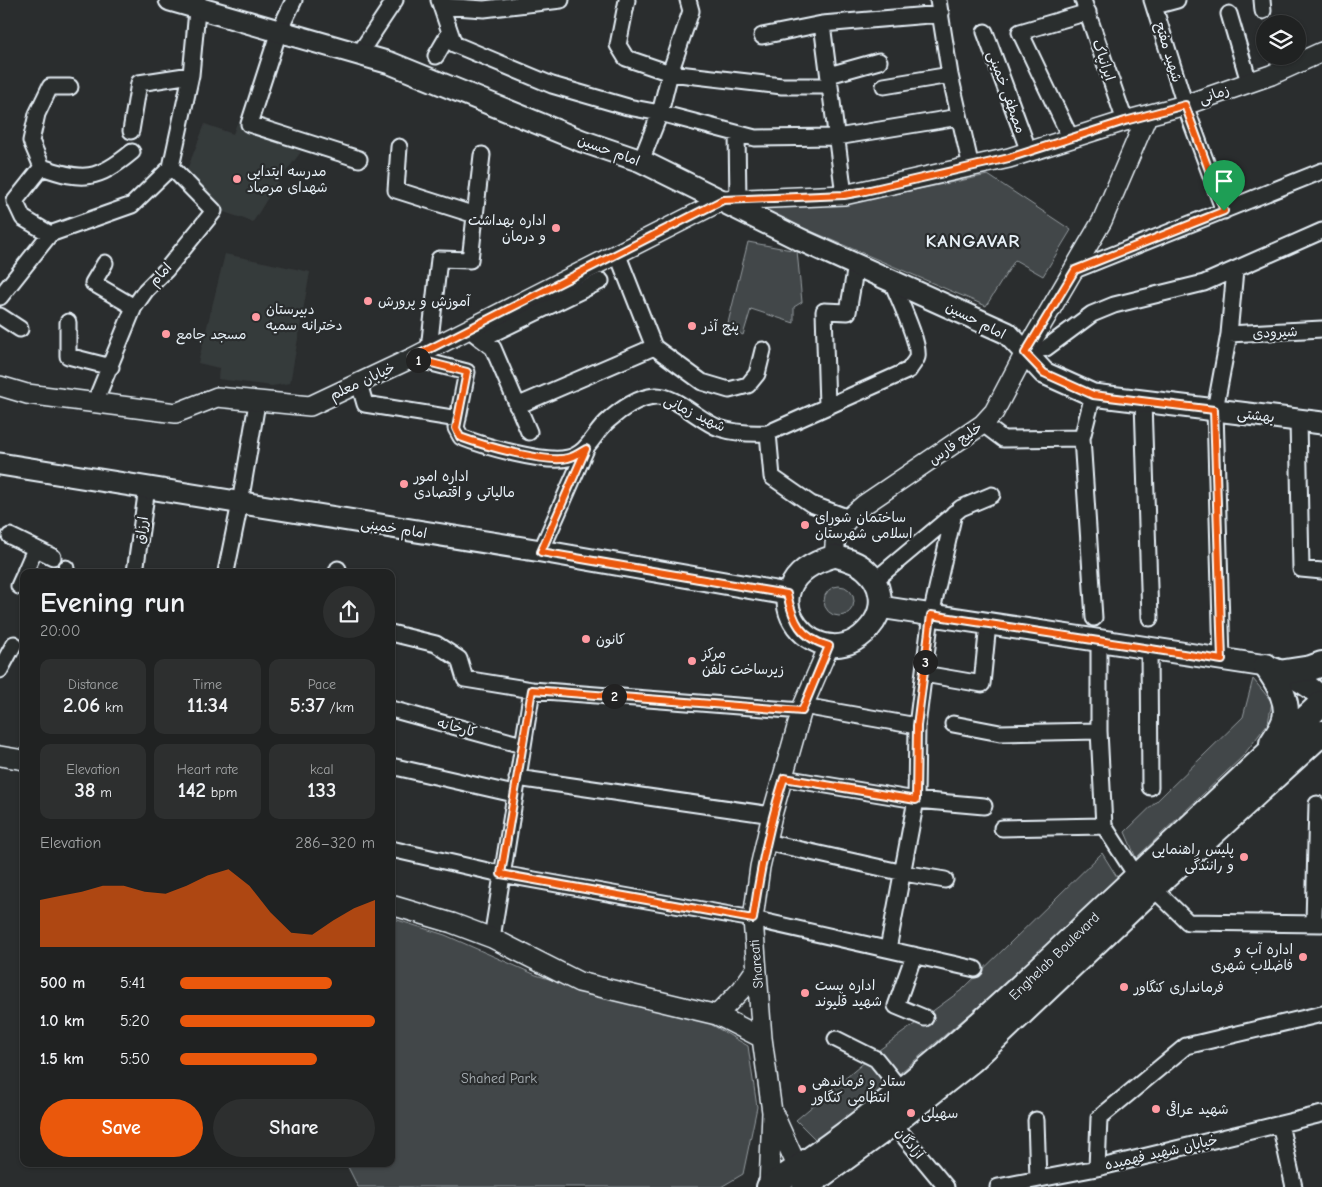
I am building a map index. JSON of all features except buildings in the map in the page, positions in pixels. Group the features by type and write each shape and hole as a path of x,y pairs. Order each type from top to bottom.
{"main road":[{"name":"امام حسین","path":"170,0 197,4 279,31 390,63 582,141 641,161 731,200 803,241 1007,333 1025,353"},
{"name":"بهشتی","path":"1025,353 1044,373 1093,395 1322,422"},
{"name":"امام خمینی","path":"0,464 787,594"},
{"path":"835,556 854,562 866,569 875,580 880,593 880,607 875,620 855,640 829,646 818,643 804,634 791,614 787,594 796,576 813,563 835,556"},
{"path":"880,607 1276,669 1311,668 1322,664"},
{"path":"1276,669 1311,688 1322,698"},
{"path":"1263,758 1285,721 1284,701 1276,669"},
{"name":"Enghelab Boulevard","path":"769,1187 805,1182 893,1122 972,1060 1145,883 1263,758 1322,703"},
{"name":"Enghelab Boulevard","path":"805,1182 901,1090 955,1047 1016,992 1322,733"},
{"path":"1297,754 1322,753"}],"street":[{"path":"294,0 279,31 249,124 359,159"},
{"path":"359,54 395,0"},
{"path":"561,0 484,9 440,3 454,44 552,85 628,107 660,113 755,138 837,137 959,117"},
{"path":"628,0 618,45 626,58 670,73 782,86 829,80 879,61"},
{"path":"641,161 660,113 670,73 691,11 688,0"},
{"path":"1154,3 1177,0"},
{"name":"شهید مفتح","path":"1154,3 1185,105 1224,211"},
{"path":"0,297 50,234 132,205 171,167 191,75 197,4"},
{"path":"1071,139 1020,32 1085,6"},
{"name":"ایرانپاک","path":"1085,6 1125,121"},
{"path":"762,36 822,24 940,7 950,75 971,167"},
{"path":"1229,14 1249,82"},
{"path":"822,24 844,195"},
{"path":"436,56 450,32"},
{"name":"مصطفی خمینی","path":"985,32 1030,152"},
{"name":"زمانی","path":"731,200 844,195 971,167 1030,152 1125,121 1185,105 1271,75 1322,52"},
{"path":"131,131 139,83 191,75"},
{"path":"884,86 950,75"},
{"path":"70,87 50,87 37,114 31,141 42,167 69,177 91,177 117,165 132,152"},
{"name":"خلیج فارس","path":"835,556 834,546 838,530 849,518 865,504 983,424 994,412 1025,353 1102,221 1147,116"},
{"path":"731,200 737,134"},
{"path":"399,147 396,190 474,215"},
{"path":"429,349 439,259 470,260 482,155"},
{"path":"42,167 15,201 23,218 50,234"},
{"name":"امام","path":"95,402 111,367 134,307 146,290 166,270 214,211 171,167"},
{"path":"1075,270 1322,171"},
{"name":"خیابان معلم","path":"0,386 27,394 176,413 218,398 310,406 429,349 475,334 617,253 731,200"},
{"path":"1025,353 1046,348 1092,314 1114,305 1204,283 1322,231"},
{"path":"617,253 654,347 702,382 729,390 748,384 757,374 763,350"},
{"path":"105,263 93,283 134,307"},
{"path":"827,406 824,311 848,312 856,265"},
{"path":"1222,660 1214,410 1229,334 1235,270"},
{"name":"شهید زمانی","path":"541,552 586,449 608,420 640,398 657,395 672,400 719,428 746,434 768,433 909,370 917,357 916,339 908,326 890,279"},
{"path":"529,432 493,348 475,334 601,281"},
{"path":"0,316 20,329"},
{"path":"68,322 68,356 111,367"},
{"name":"شیرودی","path":"1229,334 1322,329"},
{"path":"517,406 654,347"},
{"path":"412,358 467,372 456,428 460,437 481,445 543,458 568,458 586,449"},
{"path":"359,383 365,404 458,419"},
{"path":"1093,395 1082,438 1094,618"},
{"path":"227,569 257,402"},
{"path":"1143,402 1150,618"},
{"path":"1298,420 1301,569 1322,571"},
{"path":"983,424 1004,440 1082,438"},
{"path":"768,433 772,477 811,504 849,518"},
{"name":"ارزاق","path":"135,569 147,488"},
{"path":"875,580 954,513 992,496"},
{"path":"888,949 904,873 916,800 917,726 931,615 954,513"},
{"path":"10,536 53,557"},
{"path":"26,569 35,548"},
{"path":"924,674 982,684 988,624"},
{"path":"395,634 436,644 459,659 465,679 532,690 802,708 917,726"},
{"path":"1099,641 1099,731 1104,826 1145,883 1188,922 1246,924 1318,923 1317,804"},
{"path":"0,670 14,644"},
{"name":"Shareati","path":"772,1112 762,1038 753,919 772,815 784,778 802,708 829,646"},
{"path":"1149,648 1150,787"},
{"path":"492,938 532,690"},
{"name":"کارخانه","path":"395,710 522,745"},
{"path":"953,724 1000,733 1099,731"},
{"path":"0,756 20,759"},
{"path":"395,767 514,794"},
{"path":"517,778 772,815"},
{"path":"784,778 916,800 984,806"},
{"path":"1002,828 1104,826"},
{"path":"766,842 904,873 945,880"},
{"path":"395,850 501,874 753,919 975,969"},
{"path":"395,905 492,938 579,982 717,1015 762,1038"},
{"path":"914,955 896,1006 926,1018"},
{"path":"717,1015 742,989 756,969"},
{"path":"1096,1168 1099,1118 1186,1046 1322,1014"},
{"path":"836,1038 876,1059 901,1090"},
{"path":"772,1112 805,1182"},
{"path":"769,1187 772,1112"},
{"name":"خیابان شهید فهمیده","path":"998,1187 1048,1181 1322,1114"},
{"path":"1036,1120 1048,1181"},
{"name":"آزادگان","path":"893,1122 946,1187"},
{"path":"1280,1124 1294,1187"}],"shaded area":[{"name":"مدرسه ایتدایی شهدای مرصاد","path":"237,123 301,152 275,186 253,222 221,211 216,200 186,172 205,124 233,134"},
{"name":"دبیرستان دخترانه سمیه","path":"225,254 310,272 290,383 272,386 218,379 219,368 198,363"}],"green space":[{"path":"988,175 1071,230 1043,276 1015,260 986,306 755,207 866,200"},
{"path":"748,242 797,251 802,302 794,307 794,323 751,309 743,335 727,327"},
{"path":"839,586 850,590 854,601 850,612 839,616 828,612 824,601 828,590"},
{"path":"1253,679 1272,702 1268,723 1243,756 1136,858 1125,832 1243,717"},
{"path":"1102,853 1117,877 1029,964 818,1142 796,1120 879,1050 963,989"},
{"name":"Shahed Park","path":"395,919 445,935 536,975 627,1003 707,1022 748,1046 757,1107 743,1174 721,1187 358,1187 348,1167 395,1167"}],"place":[{"name":"مدرسه ایتدایی شهدای مرصاد","path":"237,179"},
{"name":"اداره بهداشت و درمان","path":"556,228"},
{"name":"آموزش و پرورش","path":"368,301"},
{"name":"دبیرستان دخترانه سمیه","path":"256,317"},
{"name":"پنج آذر","path":"692,326"},
{"name":"مسجد جامع","path":"166,334"},
{"name":"اداره امور مالیاتی و اقتصادی","path":"404,484"},
{"name":"ساختمان شورای اسلامی شهرستان","path":"805,525"},
{"name":"کانون","path":"586,639"},
{"name":"مرکز زیرساخت تلفن","path":"692,661"},
{"name":"پلیس راهنمایی و رانندگی","path":"1244,857"},
{"name":"اداره آب و فاضلاب شهری","path":"1303,957"},
{"name":"فرمانداری کنگاور","path":"1124,987"},
{"name":"اداره پست شهید قلیوند","path":"805,993"},
{"name":"ستاد و فرماندهی انتظامی کنگاور","path":"802,1089"},
{"name":"شهید عراقی","path":"1156,1109"},
{"name":"سهیلی","path":"911,1113"}],"district":[{"name":"KANGAVAR","path":"973,240"}],"route":[{"path":"1185,105 1224,211 1075,270 1025,353 1044,373 1093,395 1214,410 1222,660 931,615 917,726 916,800 784,778 772,815 760,867 753,919 501,874 532,690 802,711 829,646 818,643 804,634 791,614 787,594 541,552 586,449 568,458 543,458 481,445 460,437 456,428 467,372 412,358 723,200 844,195 861,192 1009,158 1125,121 1185,105"}]}
